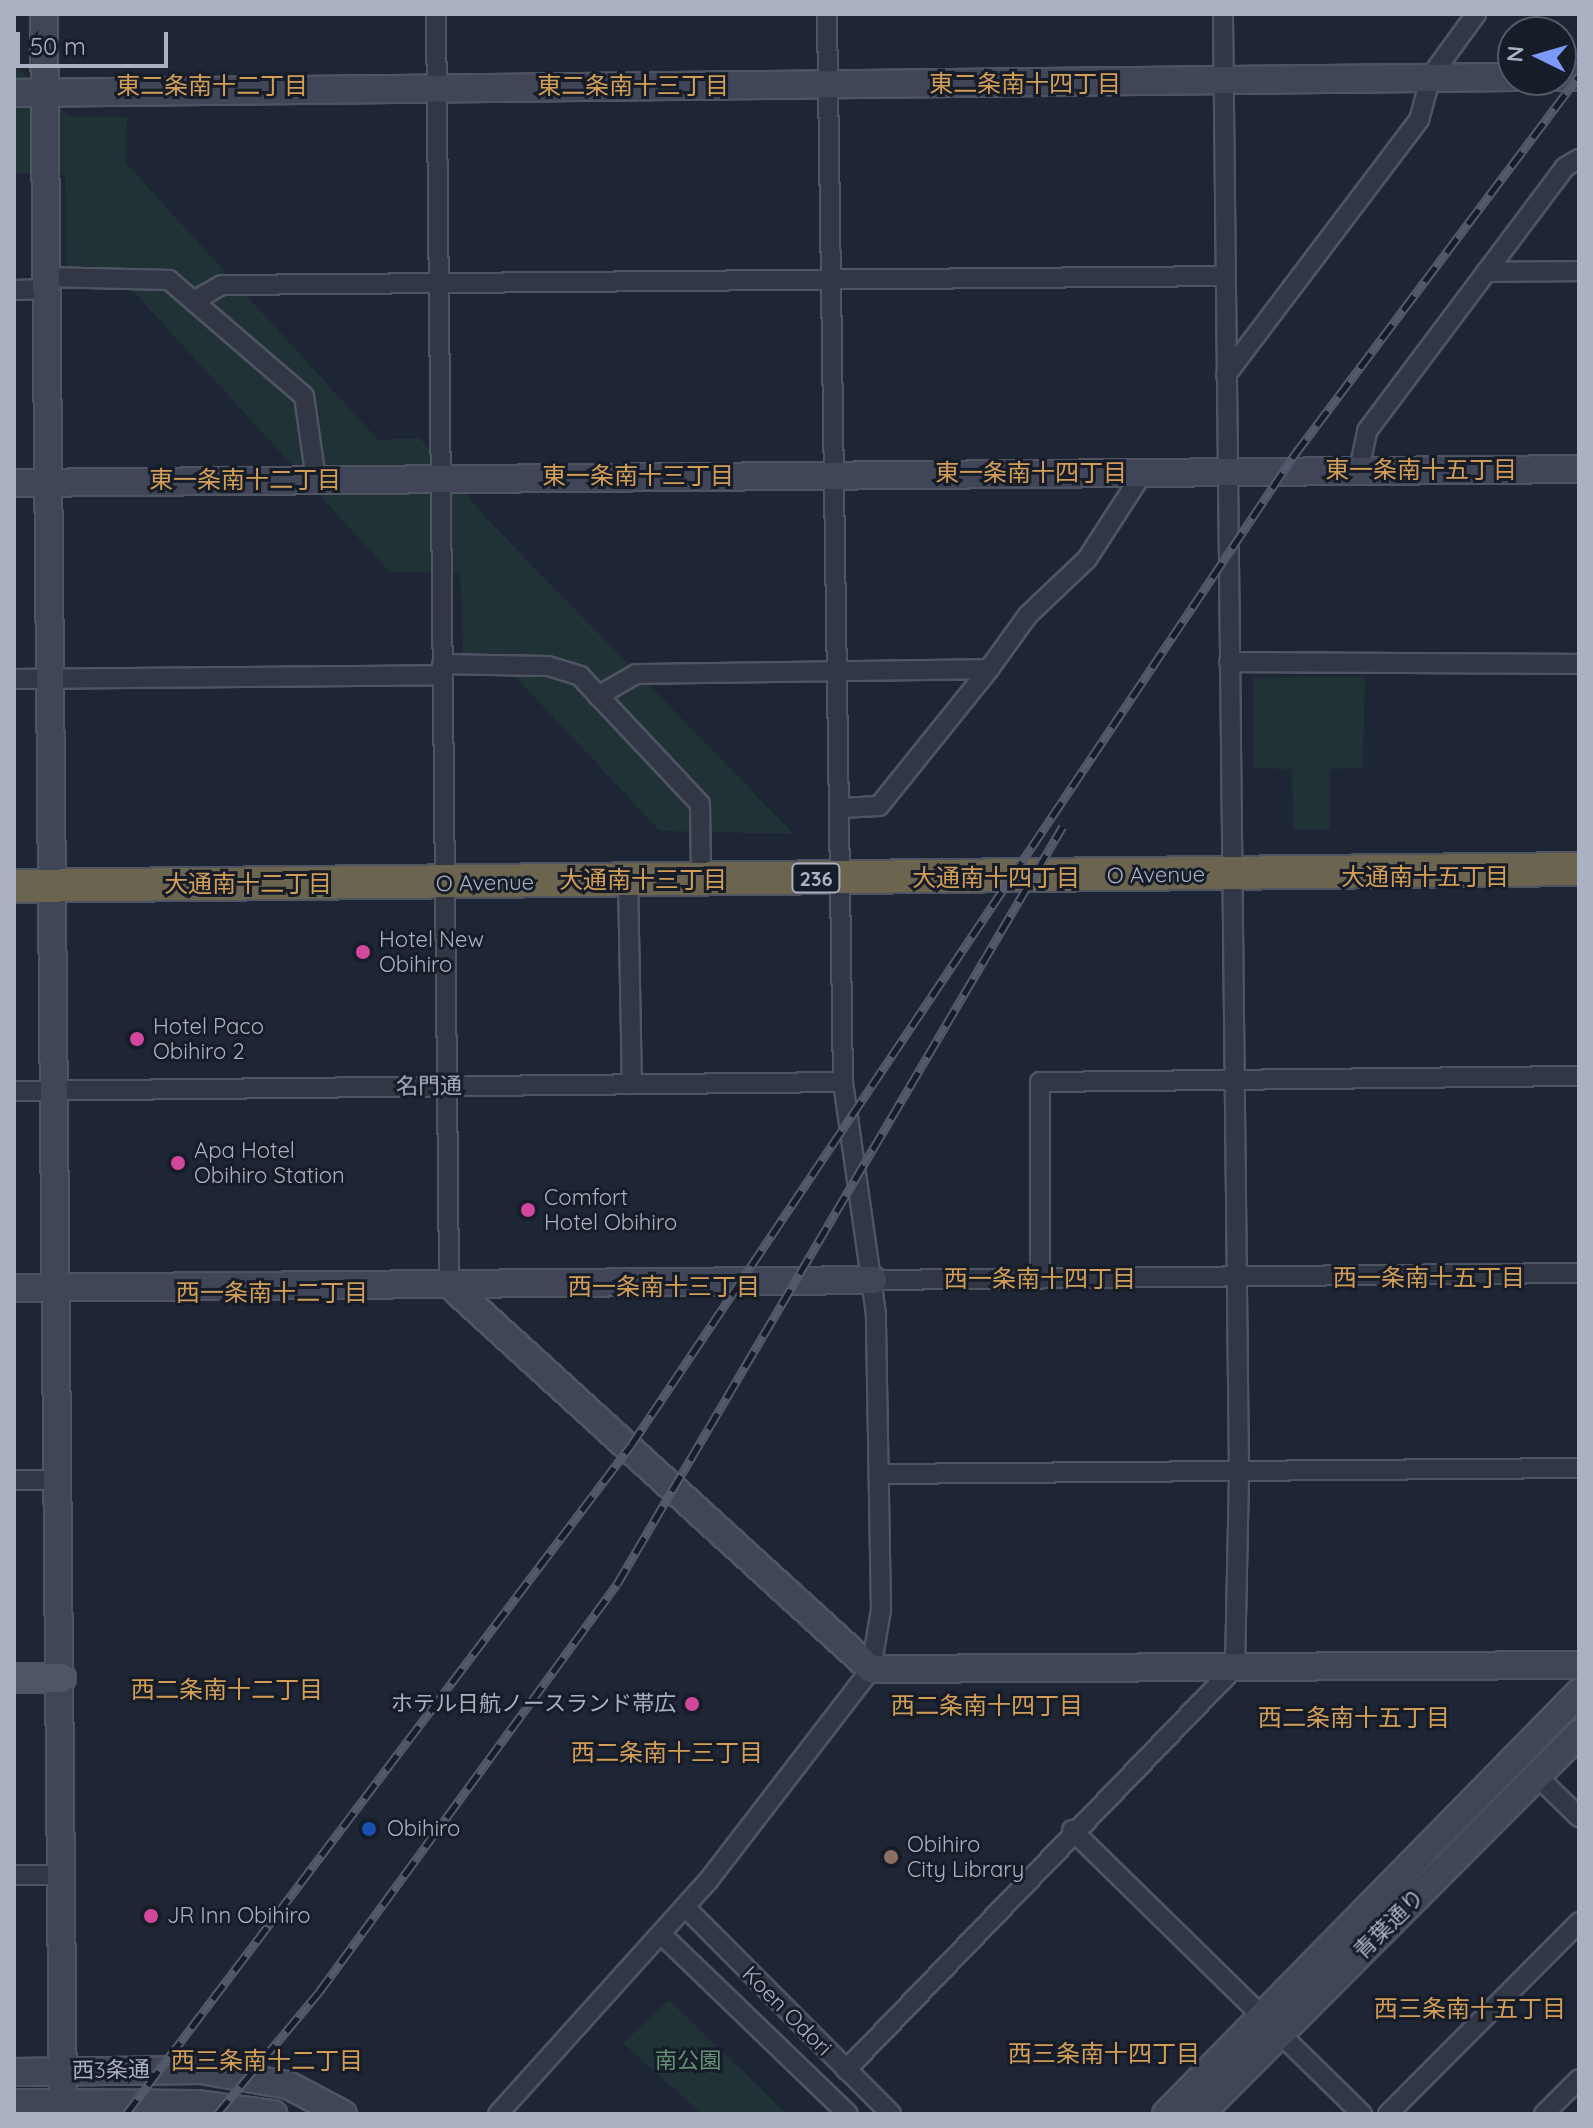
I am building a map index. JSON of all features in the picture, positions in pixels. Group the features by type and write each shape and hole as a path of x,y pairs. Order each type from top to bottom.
{"highway":[{"name":"O Avenue","path":"14,886 1579,869"}],"main road":[{"path":"14,1678 61,1678"}],"street":[{"path":"44,14 63,2109"},
{"path":"436,14 449,1284 871,1669 1579,1665"},
{"path":"498,2114 662,1935 871,1669 881,1610 873,1280 843,1082 827,14"},
{"path":"846,2070 1072,1830 1235,1667 1239,1471 1223,14"},
{"path":"1226,375 1419,120 1431,76 1476,14"},
{"path":"14,93 1223,76 1497,77"},
{"path":"1359,470 1367,431 1486,272 1579,159"},
{"path":"1486,272 1579,271"},
{"path":"194,301 222,285 831,277 1226,276"},
{"path":"14,290 46,283 169,280 304,396 316,479"},
{"path":"14,483 1579,469"},
{"path":"841,808 879,806 989,669 1028,615 1087,559 1144,471"},
{"path":"1229,662 1579,664"},
{"path":"14,679 548,666 580,676 700,804 701,878"},
{"path":"598,696 636,674 989,669"},
{"path":"628,880 632,1084"},
{"path":"1040,1279 1040,1082 1579,1076"},
{"name":"名門通","path":"14,1091 843,1082"},
{"path":"14,1288 1579,1273"},
{"path":"880,1474 1579,1468"},
{"path":"14,1480 57,1480"},
{"path":"1166,2114 1271,2025 1579,1693"},
{"name":"青葉通り","path":"1200,2114 1271,2025 1579,1734"},
{"path":"1537,1776 1579,1817"},
{"path":"1072,1830 1362,2114"},
{"path":"14,1875 61,1875"},
{"name":"Koen Odori","path":"685,1907 891,2114"},
{"path":"1388,2114 1579,1922"},
{"name":"Koen Odori","path":"662,1935 848,2114"},
{"name":"西3条通","path":"14,2072 201,2070 288,2085 343,2114"},
{"path":"1544,2114 1579,2079"},
{"name":"西3条通","path":"14,2103 63,2109 196,2104 273,2114"}],"green space":[{"path":"14,63 70,117 127,117 125,162 378,440 420,438 486,518 794,834 660,831 494,654 463,654 460,573 390,572 111,267 67,266 65,175 14,173"},
{"path":"1365,677 1363,768 1330,769 1330,830 1293,830 1292,769 1253,768 1253,678"},
{"name":"南公園","path":"669,2000 787,2114 702,2114 623,2043"}],"railway":[{"path":"126,2114 631,1445 1295,454 1579,76"},
{"path":"217,2114 319,1992 617,1584 1063,826"}],"place":[{"name":"Hotel New Obihiro","path":"363,952"},
{"name":"Hotel Paco Obihiro 2","path":"137,1039"},
{"name":"Apa Hotel Obihiro Station","path":"178,1163"},
{"name":"Comfort Hotel Obihiro","path":"528,1210"},
{"name":"ホテル日航ノースランド帯広","path":"692,1704"},
{"name":"Obihiro","path":"369,1829"},
{"name":"Obihiro City Library","path":"891,1857"},
{"name":"JR Inn Obihiro","path":"151,1916"}],"district":[{"name":"東二条南十四丁目","path":"1025,84"},
{"name":"東二条南十二丁目","path":"212,86"},
{"name":"東二条南十三丁目","path":"633,86"},
{"name":"東一条南十五丁目","path":"1421,470"},
{"name":"東一条南十四丁目","path":"1031,473"},
{"name":"東一条南十三丁目","path":"638,476"},
{"name":"東一条南十二丁目","path":"245,480"},
{"name":"大通南十五丁目","path":"1425,877"},
{"name":"大通南十四丁目","path":"996,878"},
{"name":"大通南十三丁目","path":"643,880"},
{"name":"大通南十二丁目","path":"248,884"},
{"name":"西一条南十五丁目","path":"1429,1278"},
{"name":"西一条南十四丁目","path":"1040,1279"},
{"name":"西一条南十三丁目","path":"664,1287"},
{"name":"西一条南十二丁目","path":"272,1293"},
{"name":"西二条南十二丁目","path":"227,1690"},
{"name":"西二条南十四丁目","path":"987,1706"},
{"name":"西二条南十五丁目","path":"1354,1718"},
{"name":"西二条南十三丁目","path":"667,1753"},
{"name":"西三条南十五丁目","path":"1470,2009"},
{"name":"西三条南十四丁目","path":"1104,2054"},
{"name":"西三条南十二丁目","path":"267,2061"}]}
